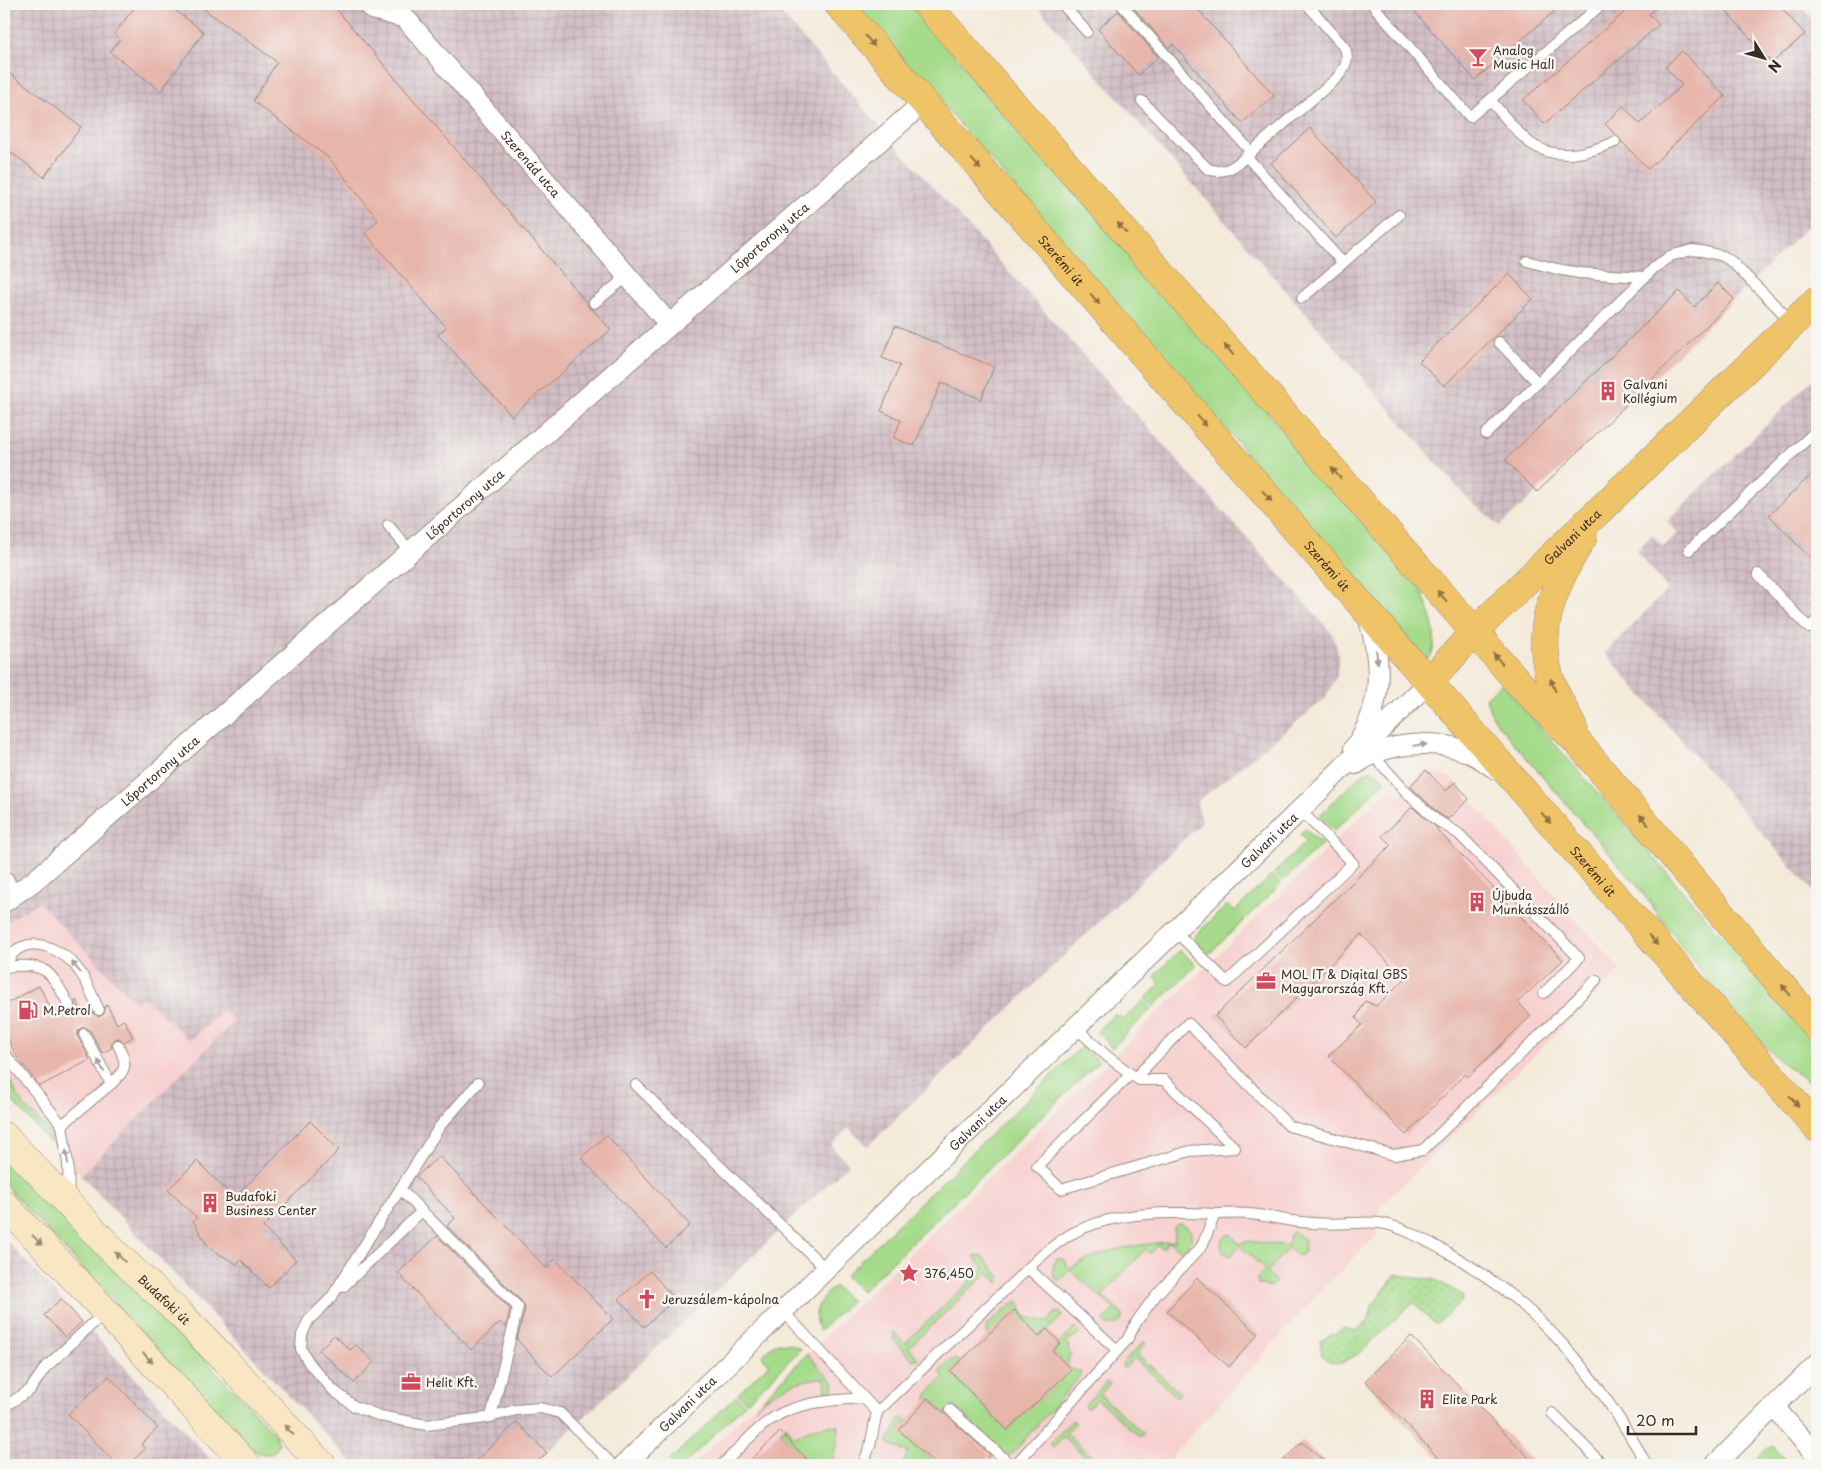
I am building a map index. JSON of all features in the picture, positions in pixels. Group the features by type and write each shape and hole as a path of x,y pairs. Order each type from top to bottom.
{"main road":[{"name":"Szerémi út","path":"838,4 1817,1128"},
{"path":"926,4 1519,683 1580,745 1817,1028"},
{"name":"Galvani utca","path":"1429,682 1474,632 1817,300"},
{"path":"1580,745 1549,675 1546,658 1545,626 1553,596 1572,556 1601,508"},
{"name":"Budafoki út","path":"4,1136 116,1254 180,1314 310,1461"},
{"path":"4,1204 247,1465"}],"street":[{"name":"Szerenád utca","path":"393,4 669,324"},
{"name":"Lőportorony utca","path":"6,893 34,881 923,103"},
{"name":"Galvani utca","path":"1332,778 1358,743 1370,720 1376,700 1379,671 1375,640 1366,609"},
{"name":"Galvani utca","path":"624,1465 1300,810 1429,682"},
{"name":"Galvani utca","path":"1332,778 1372,754 1404,746 1437,744 1448,745 1471,753 1514,781"},
{"path":"1715,1465 1817,1364"},
{"path":"1774,1407 1817,1456"}],"lane":[{"path":"362,4 371,14 411,25"},
{"path":"1062,4 1086,32"},
{"path":"1121,4 1343,263"},
{"path":"1142,101 1208,170 1215,172 1227,171 1337,78 1346,65 1347,53 1345,48 1308,4"},
{"path":"1372,4 1470,118 1602,4"},
{"path":"1490,100 1529,142 1543,150 1562,154 1588,153 1615,142"},
{"path":"1302,298 1399,214"},
{"path":"1486,434 1645,277 1663,261 1682,252 1702,250 1732,262 1793,323"},
{"path":"1526,261 1579,273 1645,277"},
{"path":"594,303 628,276"},
{"path":"1499,342 1538,383"},
{"path":"1690,550 1817,430"},
{"path":"388,525 410,551"},
{"path":"1758,574 1809,628 1817,620"},
{"path":"1372,754 1407,793 1435,819 1459,834 1579,958 1544,993"},
{"path":"1174,931 1227,982 1353,863 1300,810"},
{"path":"4,967 11,956 20,948 39,946 57,951 66,956 78,969 99,1010"},
{"path":"4,967 38,966 48,972 57,983 69,1004"},
{"path":"1075,1028 1108,1057 1133,1075 1139,1080 1164,1080 1235,1148 1190,1151 1061,1189 1038,1166 1133,1075 1188,1023 1289,1126 1394,1155 1423,1150 1596,980"},
{"path":"84,1034 111,1084"},
{"path":"62,1126 111,1084 124,1070 125,1062 118,1046"},
{"path":"4,1053 62,1126 68,1164 69,1205"},
{"path":"331,1298 440,1126 478,1083"},
{"path":"636,1086 826,1269"},
{"path":"400,1189 518,1306 491,1417"},
{"path":"422,1211 308,1321 302,1335 301,1349 309,1364 333,1390 354,1406 380,1416 426,1425 491,1417 516,1410 540,1408 560,1413 613,1465"},
{"path":"863,1465 870,1446 877,1412 1028,1268 1057,1243 1074,1232 1092,1224 1149,1214 1185,1213 1250,1214 1302,1222 1353,1223 1371,1221 1387,1224 1412,1234 1457,1258 1486,1276 1508,1293 1557,1337 1606,1396 1647,1465"},
{"path":"1015,1465 1126,1340 1156,1295 1202,1246 1215,1214"},
{"path":"1028,1268 1117,1350"},
{"path":"783,1311 877,1412"},
{"path":"4,1407 30,1390 45,1368 106,1312"},
{"path":"722,1465 761,1429 783,1413 815,1402 864,1398"},
{"path":"950,1410 1011,1465"},
{"path":"1552,1413 1603,1465"}],"shaded area":[{"path":"4,4 773,4 901,151 1331,632 1339,654 1337,675 1325,699 1197,802 1202,822 868,1146 848,1128 831,1146 849,1164 534,1465 354,1465 81,1175 234,1021 223,1009 190,1041 143,997 136,1003 39,902 4,923"},
{"path":"1035,4 1800,4 1817,25 1817,217 1500,526 1467,498"},
{"path":"1817,375 1817,896 1605,653 1668,589 1636,551 1652,535 1663,546 1678,533 1667,521"},
{"path":"1426,770 1450,778 1455,782 1620,970 1379,1208 1378,1234 1320,1292 1164,1465 693,1465 1386,792 1398,797"},
{"path":"39,902 136,1003 143,996 189,1040 223,1009 235,1021 81,1175 4,1092 4,923"},
{"path":"4,1238 61,1299 216,1465 4,1465"}],"green space":[{"path":"855,4 909,4 946,45 1418,585 1426,601 1434,631 1433,650 1430,658 1426,659"},
{"path":"1502,683 1817,1048 1817,1092 1803,1077 1784,1064 1756,1038 1712,987 1635,883 1499,726 1490,711 1486,698"},
{"path":"1371,771 1378,774 1385,781 1334,831 1320,817 1321,814 1363,773"},
{"path":"1305,829 1322,844 1283,881 1274,873 1306,841 1300,834"},
{"path":"1272,875 1281,884 1209,954 1194,937 1226,906 1235,911"},
{"path":"1179,951 1182,951 1196,966 1153,1007 1145,999 1160,984 1155,975"},
{"path":"1143,1001 1151,1009 1112,1048 1097,1031 1115,1014 1124,1019"},
{"path":"1080,1048 1083,1048 1099,1061 861,1292 846,1275"},
{"path":"4,1069 20,1100 48,1131 50,1142 4,1092"},
{"path":"4,1154 198,1352 274,1433 279,1443 274,1452 270,1454 260,1453 247,1445 4,1184"},
{"path":"1177,1224 1182,1224 1190,1230 1191,1240 1186,1248 1179,1250 1169,1242 1163,1249 1158,1245 1150,1254 1145,1249 1102,1296 1122,1314 1122,1320 1116,1324 1105,1324 1104,1321 1114,1309 1070,1270 1059,1281 1054,1277 1053,1267 1057,1258 1063,1259 1070,1269 1095,1256 1108,1252 1134,1246 1175,1241 1174,1227"},
{"path":"1293,1232 1304,1239 1305,1250 1301,1255 1297,1255 1288,1248 1267,1272 1276,1281 1270,1287 1258,1284 1257,1279 1265,1269 1240,1246 1231,1256 1225,1253 1221,1245 1221,1242 1227,1235 1232,1235 1238,1244 1249,1241 1288,1246 1290,1235"},
{"path":"982,1256 1000,1277 999,1284 988,1272 909,1347 919,1360 912,1359 893,1340 894,1332 905,1343 984,1268 974,1257"},
{"path":"1396,1274 1434,1279 1463,1295 1462,1301 1436,1325 1413,1302 1360,1353 1342,1363 1328,1362 1322,1356 1320,1341 1344,1328 1355,1331 1369,1320 1372,1306"},
{"path":"833,1287 851,1301 820,1331 817,1325 816,1313 824,1297"},
{"path":"1016,1301 1020,1303 1024,1317 1047,1322 1056,1312 1061,1313 1062,1316 1039,1336 988,1335 987,1325"},
{"path":"1077,1328 1079,1334 1067,1341 1070,1354 1067,1366 1053,1351 1073,1329"},
{"path":"1143,1342 1146,1343 1137,1354 1180,1393 1177,1397 1134,1358 1124,1369 1122,1364"},
{"path":"779,1343 789,1344 801,1349 747,1402 738,1394 769,1364 762,1356 773,1345"},
{"path":"807,1354 834,1383 833,1390 826,1393 825,1378 806,1380 779,1390 755,1408"},
{"path":"956,1359 960,1361 950,1371 1007,1430 1070,1370 1068,1367 1081,1373 1012,1454 1006,1455 955,1406 946,1414 929,1398 927,1399 927,1394 944,1377 940,1373 942,1368"},
{"path":"1106,1382 1110,1383 1100,1395 1144,1434 1140,1437 1097,1399 1087,1409 1085,1405"},
{"path":"736,1396 745,1404 683,1465 673,1465 669,1461"},
{"path":"900,1419 908,1420 899,1430 936,1465 903,1465 908,1452 890,1445 888,1441"},
{"path":"1072,1420 1076,1422 1066,1433 1102,1465 1095,1465 1063,1437 1053,1448 1051,1443"},
{"path":"786,1425 794,1438 816,1428 839,1426 831,1465 813,1465 780,1432"},
{"path":"1770,1446 1774,1447 1790,1465 1757,1465 1754,1461"}],"building":[{"path":"137,4 167,4 204,32 161,91 110,52 120,39 114,34"},
{"path":"197,4 332,4 587,303 589,308 611,330 512,416 438,335 446,327 365,233 378,220 330,159 253,101 277,62"},
{"path":"1130,4 1193,4 1274,96 1242,123 1173,44 1169,48"},
{"name":"Analog Music Hall","path":"1408,4 1563,4 1475,80"},
{"path":"1634,4 1661,4 1649,14 1659,25 1544,124 1523,100"},
{"path":"1720,4 1778,4 1805,34 1772,63"},
{"path":"1118,11 1158,57 1138,75 1098,29"},
{"path":"1682,51 1725,96 1648,169 1605,124 1623,106 1640,124 1682,85 1665,67"},
{"path":"4,69 81,127 44,177 4,147"},
{"path":"1310,128 1376,202 1336,238 1271,163"},
{"path":"1509,274 1533,299 1444,386 1419,361"},
{"name":"Galvani Kollégium","path":"1718,283 1734,299 1537,492 1505,460 1679,291 1694,307"},
{"path":"895,326 994,367 981,399 941,383 914,446 894,438 901,420 881,411 900,365 882,358"},
{"path":"1817,469 1817,565 1769,515"},
{"path":"1426,770 1446,791 1455,782 1469,799 1448,819 1439,814 1410,786"},
{"path":"1412,807 1438,829 1563,960 1518,1002 1531,1016 1468,1077 1465,1074 1406,1135 1328,1056 1362,1025 1356,1018 1365,1001 1376,1006 1405,979 1361,934 1246,1048 1215,1016 1391,845 1382,836"},
{"path":"39,986 53,1012 63,1008 66,1011 72,1011 75,1008 76,1000 85,1017 93,1013 99,1017 104,1014 107,1005 117,1024 124,1020 133,1037 124,1042 119,1038 115,1039 111,1044 112,1048 102,1053 90,1030 85,1027 81,1028 78,1031 78,1037 90,1060 40,1086 19,1060 4,1032 4,1005"},
{"name":"Budafoki Business Center","path":"310,1121 339,1150 263,1227 296,1260 269,1288 241,1260 237,1264 212,1250 193,1221 197,1218 168,1190 197,1161 234,1198"},
{"path":"606,1135 690,1225 666,1248 581,1158"},
{"path":"439,1156 546,1268 555,1259 613,1319 552,1377 517,1340 525,1309 523,1303 447,1226 455,1218 416,1177"},
{"path":"437,1236 510,1309 506,1328 500,1322 471,1350 398,1273"},
{"name":"Jeruzsálem-kápolna","path":"650,1271 675,1299 644,1327 619,1299"},
{"path":"1197,1278 1258,1334 1229,1367 1167,1311"},
{"path":"61,1299 82,1322 65,1337 44,1315"},
{"path":"1014,1310 1039,1336 1047,1329 1060,1343 1053,1351 1071,1370 1007,1430 950,1371"},
{"path":"334,1335 350,1350 356,1345 374,1362 354,1383 319,1350"},
{"name":"Elite Park","path":"1411,1336 1536,1465 1445,1465 1365,1381"},
{"path":"109,1376 158,1428 141,1444 145,1449 128,1465 117,1465 68,1414"},
{"path":"928,1398 990,1455 981,1465 936,1465 899,1430"},
{"path":"517,1422 547,1453 534,1465 471,1465"},
{"path":"780,1432 813,1465 745,1465"},
{"path":"1302,1442 1330,1465 1278,1465"}],"place":[{"name":"Analog Music Hall","path":"1478,57"},
{"name":"Galvani Kollégium","path":"1608,391"},
{"name":"Újbuda Munkásszálló","path":"1477,902"},
{"name":"MOL IT & Digital GBS Magyarország Kft.","path":"1266,981"},
{"name":"M.Petrol","path":"28,1010"},
{"name":"Budafoki Business Center","path":"210,1203"},
{"name":"376,450","path":"909,1273"},
{"name":"Jeruzsálem-kápolna","path":"647,1299"},
{"name":"Helit Kft.","path":"411,1382"},
{"name":"Elite Park","path":"1427,1399"}]}
